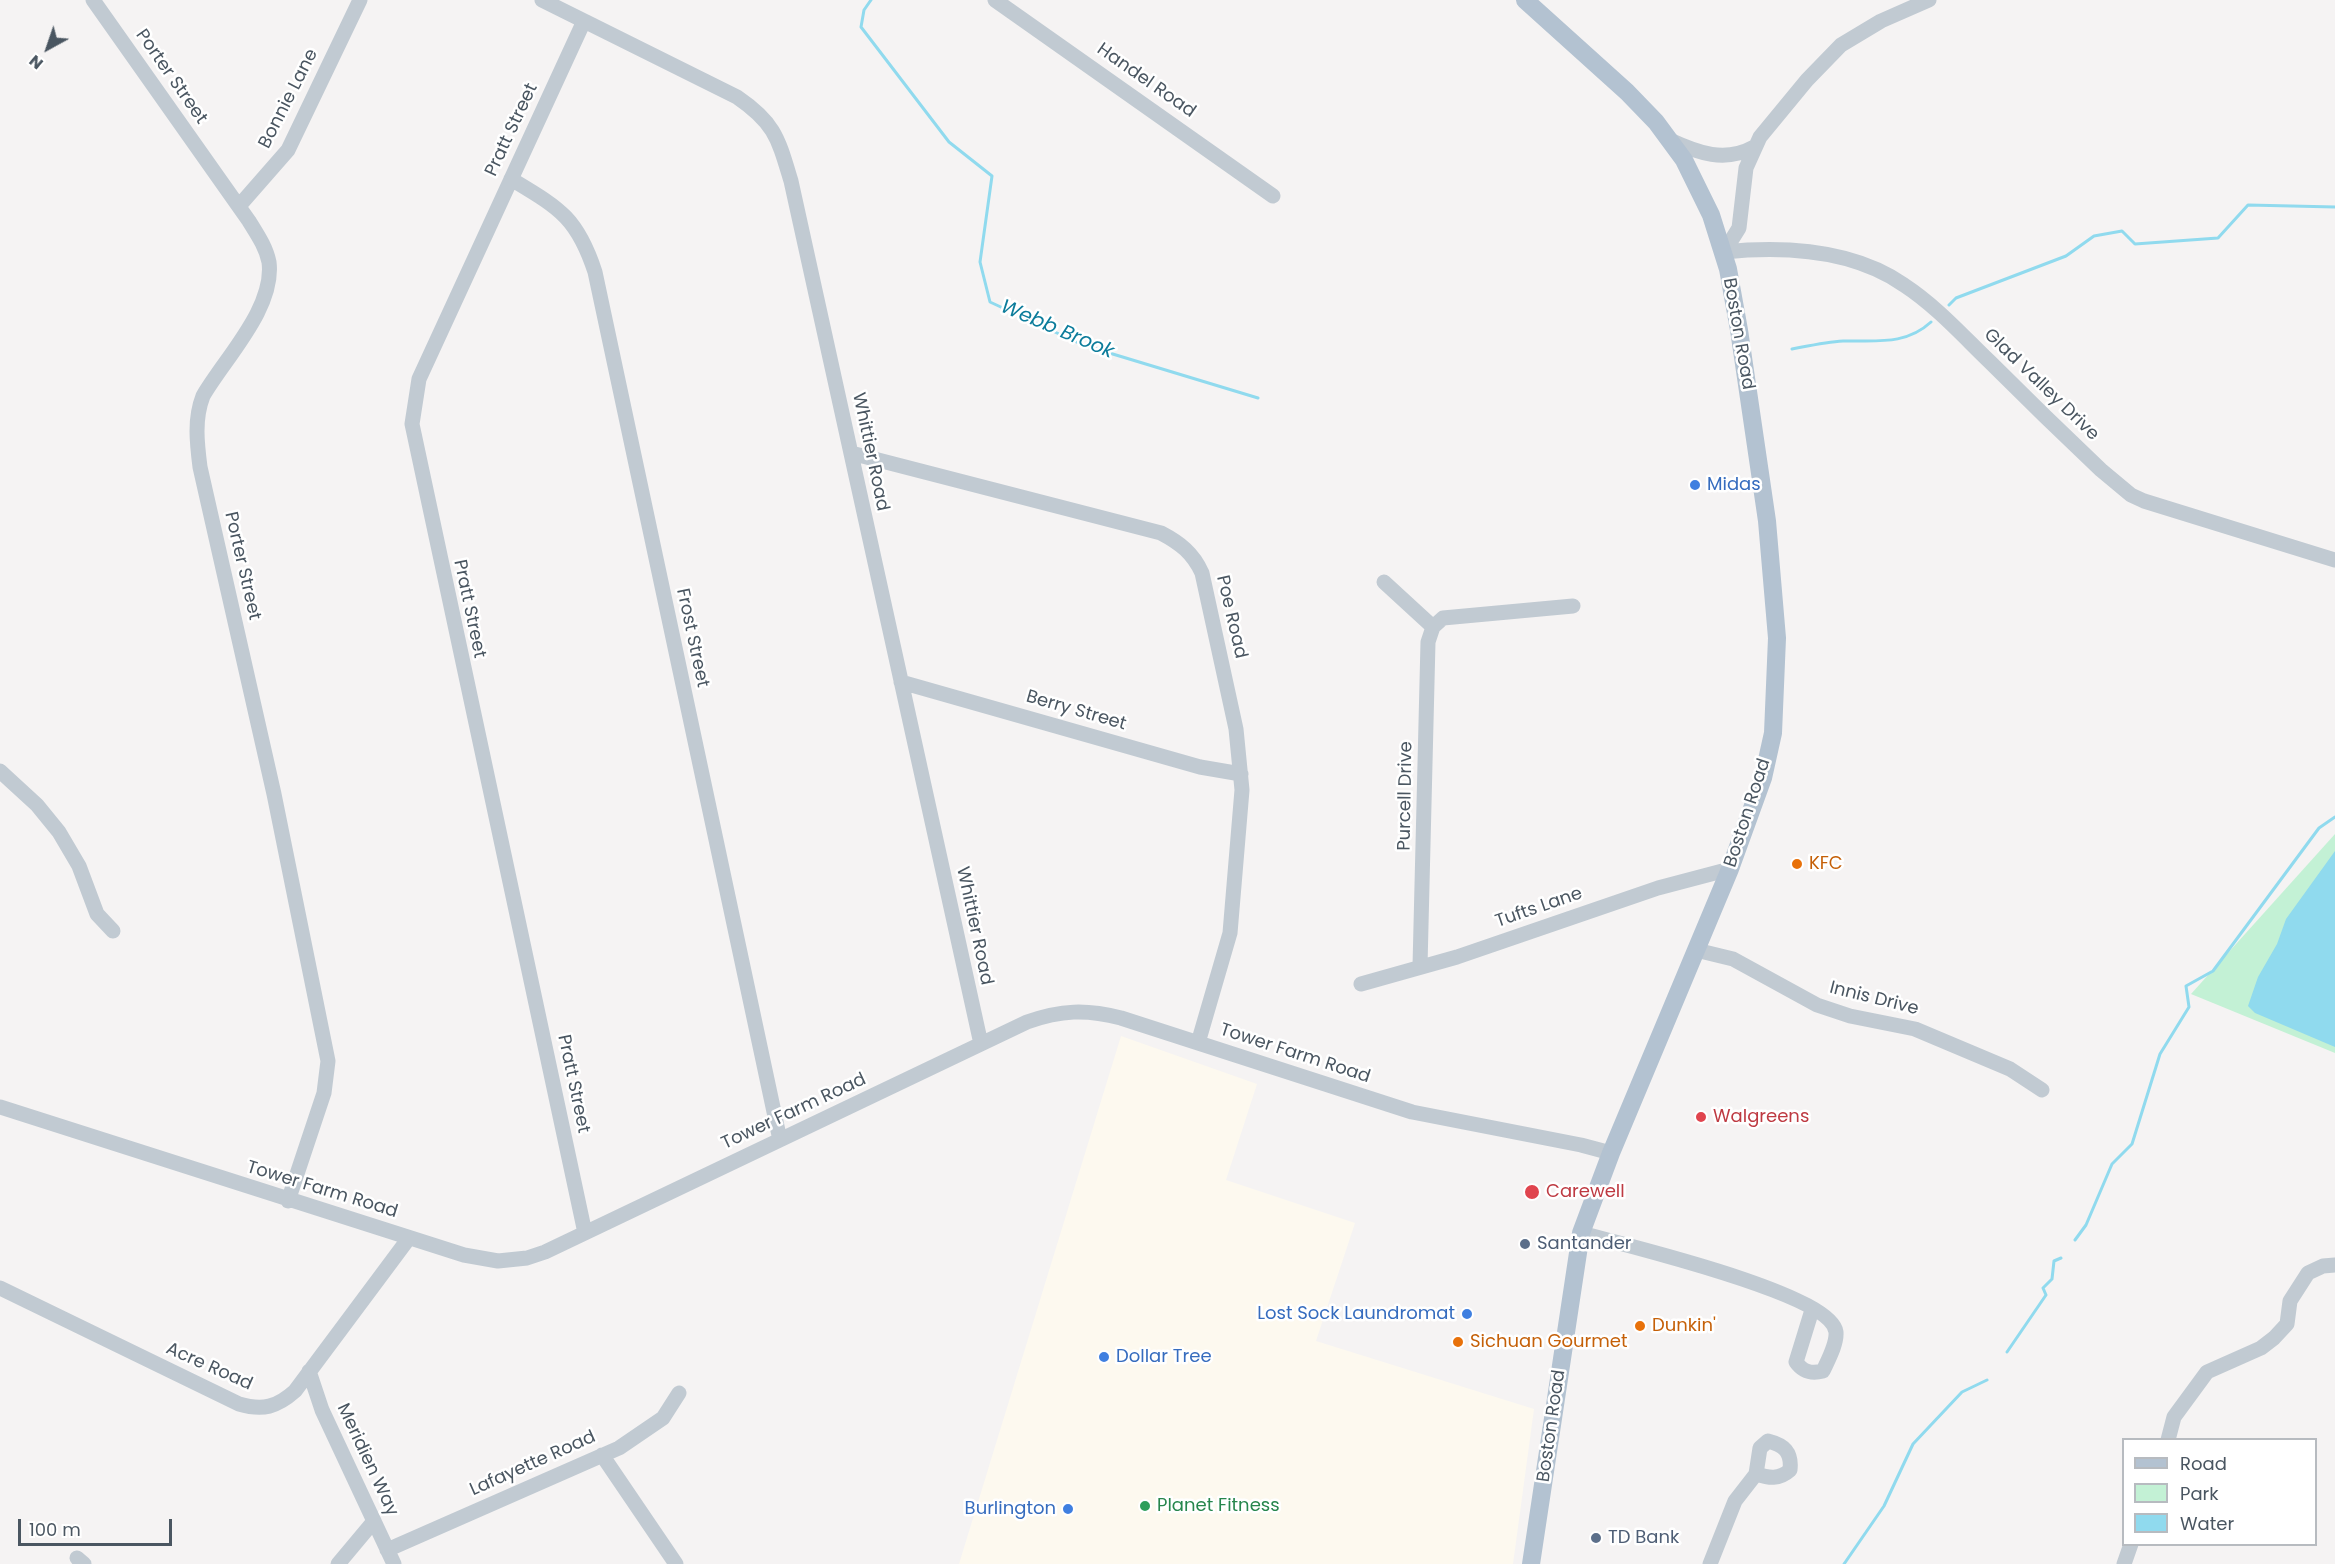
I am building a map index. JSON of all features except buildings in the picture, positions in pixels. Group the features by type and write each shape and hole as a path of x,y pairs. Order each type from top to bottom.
{"main road":[{"name":"Boston Road","path":"1526,0 1627,92 1670,140 1703,196 1724,252 1739,330 1767,521 1777,638 1773,733 1763,778 1730,869 1611,1153 1581,1233 1531,1564"}],"street":[{"name":"Porter Street","path":"93,0 239,206 264,247 270,277 268,291 257,313 203,396 198,408 197,442 200,467 274,795 328,1061 324,1094 288,1201"},
{"name":"Bonnie Lane","path":"239,206 288,150 360,0"},
{"name":"Whittier Road","path":"542,0 738,97 765,118 775,133 791,181 981,1044"},
{"name":"Handel Road","path":"995,0 1016,6 1273,196"},
{"path":"1724,252 1739,228 1746,168 1754,147 1807,80 1841,45 1881,21 1929,0"},
{"name":"Pratt Street","path":"584,21 419,379 412,424 416,453 585,1233"},
{"path":"1670,140 1695,151 1724,156 1735,155 1754,147"},
{"name":"Frost Street","path":"511,179 566,216 581,236 595,272 780,1140"},
{"name":"Glad Valley Drive","path":"1724,252 1769,250 1813,252 1858,262 1888,275 1933,307 2101,470 2131,495 2335,560"},
{"name":"Poe Road","path":"851,453 1129,524 1176,541 1195,559 1202,573 1236,729 1241,801 1230,933 1198,1043"},
{"path":"1384,582 1433,627 1443,618 1574,606"},
{"name":"Purcell Drive","path":"1420,966 1428,642 1433,627"},
{"name":"Berry Street","path":"901,682 1200,767 1240,774"},
{"path":"0,771 37,805 59,832 79,866 98,914 113,931"},
{"name":"Tufts Lane","path":"1361,984 1456,957 1659,888 1730,869"},
{"name":"Innis Drive","path":"1696,950 1733,959 1817,1005 1850,1016 1915,1029 2010,1069 2042,1090"},
{"name":"Tower Farm Road","path":"0,1107 288,1201 464,1255 498,1261 527,1258 585,1233 981,1044 1048,1015 1082,1010 1121,1018 1412,1112 1611,1153"},
{"path":"1581,1233 1744,1278 1812,1310"},
{"name":"Acre Road","path":"0,1288 239,1404 257,1409 284,1400 296,1391 409,1238"},
{"path":"2169,1438 2174,1417 2207,1372 2261,1348 2274,1338 2287,1323 2290,1301 2308,1273 2323,1266 2335,1265"},
{"name":"Meridien Way","path":"309,1371 322,1410 391,1557"},
{"name":"Lafayette Road","path":"391,1557 619,1448 650,1429 670,1410 679,1393"},
{"path":"602,1455 676,1564"},
{"path":"1710,1564 1735,1501 1756,1474"},
{"path":"338,1564 374,1521"},
{"path":"2124,1564 2131,1546"}],"shaded area":[{"path":"1121,1036 1257,1084 1226,1180 1355,1223 1316,1341 1534,1409 1513,1564 959,1564"}],"green space":[{"path":"2335,834 2335,1053 2191,994"}],"water":[{"path":"2335,851 2335,1047 2255,1013 2248,1006 2258,977 2277,944 2286,919"}],"waterway":[{"name":"Webb Brook","path":"871,0 864,10 861,27 949,142 992,176 980,262 990,302 1083,345 1258,398"},
{"path":"1949,305 1956,298 2066,256 2094,236 2122,231 2135,244 2218,238 2248,205 2335,207"},
{"path":"1792,349 1817,344 1900,338 1921,330 1931,322"},
{"path":"2075,1240 2086,1225 2112,1164 2132,1144 2160,1054 2189,1007 2186,986 2213,971 2319,828 2335,817"},
{"path":"2007,1352 2046,1295 2043,1288 2052,1279 2054,1261 2061,1258"},
{"path":"1844,1564 1884,1506 1913,1444 1962,1392 1987,1380"}],"place":[{"name":"Midas","path":"1695,485"},
{"name":"KFC","path":"1797,864"},
{"name":"Walgreens","path":"1701,1117"},
{"name":"Carewell","path":"1532,1192"},
{"name":"Santander","path":"1525,1244"},
{"name":"Lost Sock Laundromat","path":"1467,1314"},
{"name":"Dunkin'","path":"1640,1326"},
{"name":"Sichuan Gourmet","path":"1458,1342"},
{"name":"Dollar Tree","path":"1104,1357"},
{"name":"Planet Fitness","path":"1145,1506"},
{"name":"Burlington","path":"1068,1509"},
{"name":"TD Bank","path":"1596,1538"}]}
